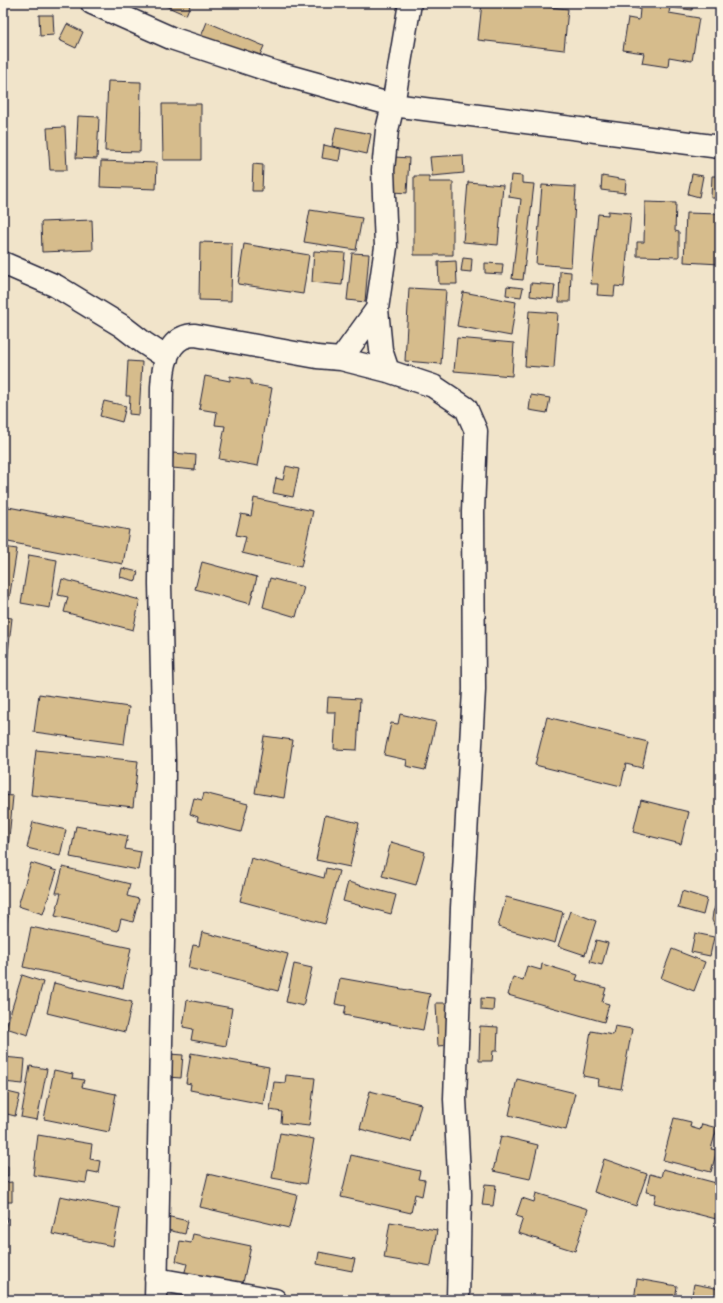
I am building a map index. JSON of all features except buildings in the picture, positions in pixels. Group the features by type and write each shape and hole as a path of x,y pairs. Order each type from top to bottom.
{"street":[{"path":"92,3 171,38 274,72 393,105 720,147"},
{"path":"388,371 381,350 377,309 386,247 384,170 387,130 393,105 410,3"},
{"path":"3,263 56,286 122,326 167,358"},
{"path":"341,359 377,309"},
{"path":"156,1300 163,934 164,762 160,584 162,387 163,370 172,347 183,337 195,334 317,358 341,359 388,371 433,386 466,408 476,431 473,512 474,690 462,908 455,1099 460,1194 458,1300"},
{"path":"156,1279 275,1300"}]}
